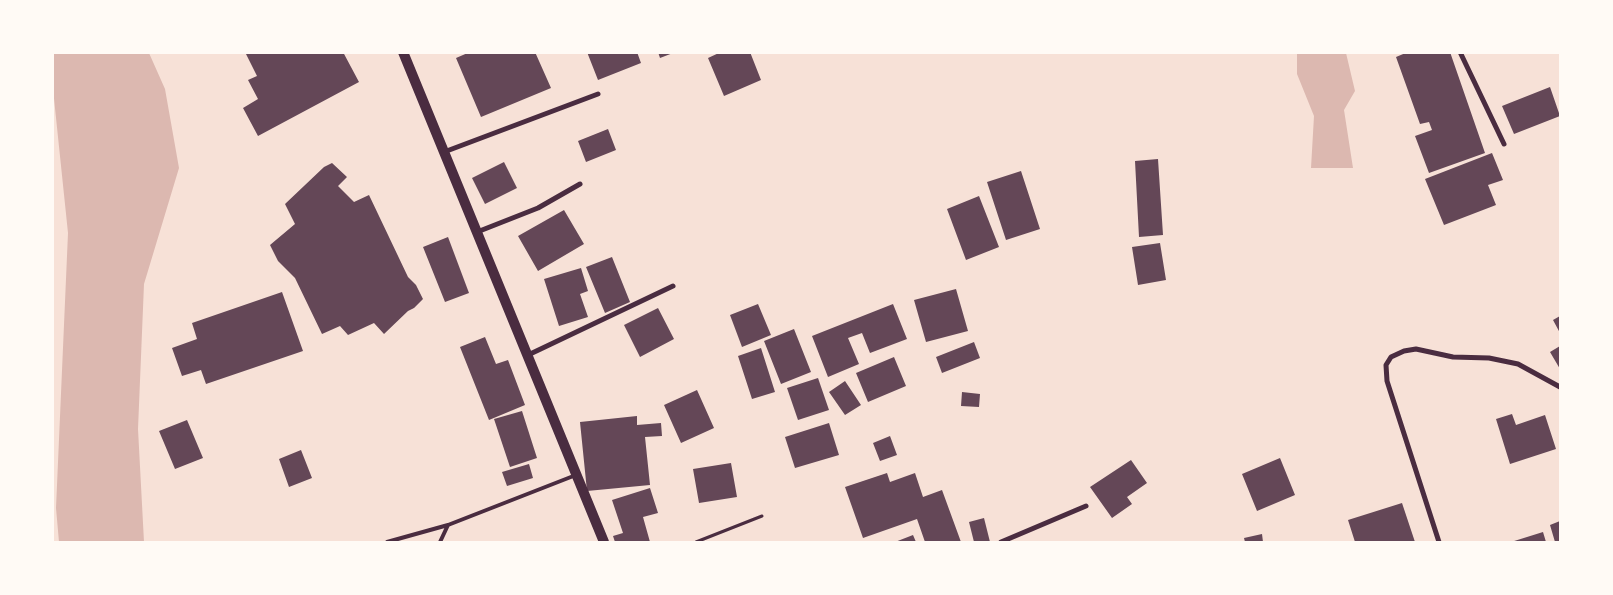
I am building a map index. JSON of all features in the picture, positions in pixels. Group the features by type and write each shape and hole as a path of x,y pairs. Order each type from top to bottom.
{"main road":[{"path":"403,52 604,542"}],"street":[{"path":"1460,52 1504,144"},
{"path":"444,152 598,94"},
{"path":"477,232 538,208 580,184"},
{"path":"527,355 673,286"},
{"path":"1439,542 1387,381 1386,365 1391,357 1404,351 1416,349 1453,357 1489,358 1518,364 1560,387"},
{"path":"1001,542 1086,506"}],"lane":[{"path":"387,542 448,524 576,476"},
{"path":"440,542 448,524"}],"path":[{"path":"696,542 762,516"}],"shaded area":[{"path":"52,53 149,53 165,89 179,168 144,284 138,429 144,542 59,542 56,508 68,233 53,89"},
{"path":"1297,53 1346,53 1355,91 1344,110 1353,168 1311,168 1314,116 1297,74"}],"building":[{"path":"249,52 343,52 359,82 258,136 243,108 258,99 248,80 257,76 246,54"},
{"path":"470,52 535,52 551,88 481,117 456,58"},
{"path":"587,52 637,52 641,63 598,80"},
{"path":"658,52 673,52 673,53 660,58"},
{"path":"721,52 750,52 761,80 724,96 708,58"},
{"path":"1408,52 1450,52 1485,153 1429,173 1415,136 1432,130 1429,122 1420,124 1396,57"},
{"path":"1550,87 1560,116 1514,134 1502,106"},
{"path":"608,129 616,150 586,162 578,141"},
{"path":"1492,153 1503,180 1488,185 1496,205 1444,225 1425,179"},
{"path":"1158,159 1163,235 1139,237 1135,161"},
{"path":"504,162 517,188 485,204 472,178"},
{"path":"332,163 347,177 338,186 354,202 369,195 408,277 416,285 423,299 384,334 374,323 348,335 340,326 322,334 295,278 278,261 270,245 295,224 285,204 324,167"},
{"path":"1021,171 1040,229 1006,240 987,182"},
{"path":"979,196 999,247 966,260 947,209"},
{"path":"564,210 584,244 538,271 518,236"},
{"path":"448,237 469,293 445,302 423,247"},
{"path":"1160,243 1166,280 1138,285 1132,247"},
{"path":"612,257 630,302 605,313 586,267"},
{"path":"581,268 588,291 580,294 588,317 559,326 544,279"},
{"path":"956,289 968,331 926,342 914,300"},
{"path":"282,292 303,351 206,384 201,370 182,376 172,348 197,339 192,323"},
{"path":"758,304 771,335 742,347 730,315"},
{"path":"893,304 907,339 870,353 862,333 848,338 859,364 828,377 812,336"},
{"path":"658,308 674,339 640,357 624,325"},
{"path":"1560,316 1560,333 1553,320"},
{"path":"794,329 811,372 781,384 764,341"},
{"path":"485,337 496,364 508,360 525,405 489,420 460,347"},
{"path":"974,342 980,358 942,373 936,357"},
{"path":"1560,346 1560,369 1550,352"},
{"path":"761,348 775,392 752,399 738,356"},
{"path":"894,357 906,386 868,402 856,373"},
{"path":"818,378 829,410 798,420 787,388"},
{"path":"845,381 861,405 845,415 829,392"},
{"path":"697,390 714,428 681,443 664,405"},
{"path":"962,392 980,394 979,407 961,406"},
{"path":"522,411 537,458 510,467 494,419"},
{"path":"1512,414 1516,425 1545,415 1556,449 1510,464 1496,419"},
{"path":"637,416 637,425 661,423 662,436 645,437 650,485 587,491 580,422"},
{"path":"187,420 203,458 175,469 159,431"},
{"path":"829,423 839,455 795,468 785,437"},
{"path":"890,436 897,455 880,461 873,443"},
{"path":"301,450 312,478 289,487 279,459"},
{"path":"1280,458 1295,495 1257,511 1242,474"},
{"path":"1131,460 1147,483 1127,497 1132,504 1112,518 1090,487"},
{"path":"731,463 737,497 699,503 693,469"},
{"path":"529,464 533,478 507,486 502,472"},
{"path":"887,473 890,482 915,473 923,497 942,490 961,542 925,542 917,519 863,538 845,487"},
{"path":"650,488 658,513 643,517 650,542 615,542 613,536 623,533 612,500"},
{"path":"1402,503 1415,542 1355,542 1348,520"},
{"path":"984,518 990,542 974,542 969,522"},
{"path":"1560,521 1560,542 1555,542 1550,525"},
{"path":"1543,532 1546,542 1511,542"},
{"path":"1262,534 1263,542 1245,542 1244,538"},
{"path":"913,535 916,542 895,542"}]}
